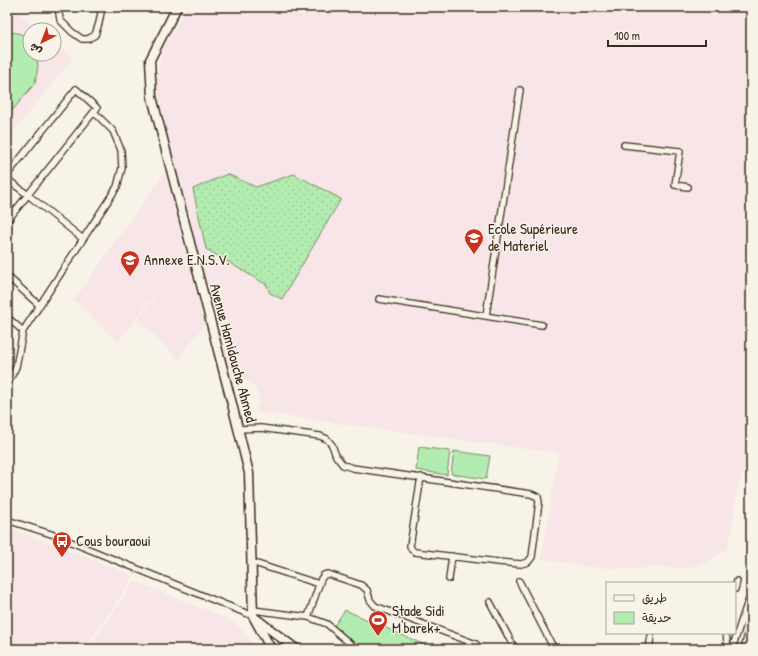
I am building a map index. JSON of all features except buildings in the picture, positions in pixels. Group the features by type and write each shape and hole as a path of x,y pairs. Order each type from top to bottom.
{"main road":[{"name":"Avenue Hamidouche Ahmed","path":"177,7 150,60 152,97 239,429 249,473 253,613"},
{"path":"253,613 271,649"},
{"path":"253,613 296,649"}],"street":[{"path":"58,7 60,20 72,32 82,39 88,39 95,35 102,7"},
{"path":"7,174 76,89 97,108 7,221"},
{"path":"486,316 520,90"},
{"path":"7,385 16,368 23,331 117,187 122,168 121,150 114,130 94,112"},
{"path":"624,145 680,151 675,185 688,187"},
{"path":"7,179 83,239"},
{"path":"7,276 40,305"},
{"path":"379,299 542,325"},
{"path":"7,317 23,331"},
{"path":"239,429 261,428 320,436 327,439 332,445 336,456 343,465 353,468 421,477 531,494 538,497 539,502 532,557 528,562 521,564 415,552 412,550 410,546 421,477"},
{"path":"7,520 54,536 253,613 308,617 326,624 356,649"},
{"path":"449,579 452,556"},
{"path":"251,562 319,584"},
{"path":"308,617 321,579 324,575 328,574 361,585 367,590 370,600 375,606 476,644 479,649"},
{"path":"519,580 554,649"},
{"path":"736,585 737,581"},
{"path":"732,649 751,594"},
{"path":"490,602 515,649"},
{"path":"744,649 751,622"},
{"path":"726,634 728,649"},
{"path":"649,649 651,636"}],"shaded area":[{"path":"7,7 11,7 29,22 22,22 22,62 62,62 62,49 73,58 7,139"},
{"name":"Ecole Supérieure de Materiel","path":"187,7 751,7 751,467 745,467 736,493 732,529 727,548 707,563 686,568 657,567 631,569 589,567 541,559 559,453 255,412 260,401 255,387 249,381 244,379 231,380 169,148 156,86 162,50"},
{"name":"Annexe E.N.S.V.","path":"165,172 205,324 178,359 138,320 173,271 118,342 74,300"},
{"path":"7,527 134,576 85,649 7,649"},
{"path":"135,581 230,620 239,626 255,649 88,649"}],"green space":[{"path":"7,32 22,35 22,62 37,62 38,66 35,83 7,117"},
{"path":"227,174 256,187 294,174 341,199 282,299 270,293 267,285 206,249 193,189"},
{"path":"419,447 450,451 447,475 416,470"},
{"path":"454,451 490,456 486,479 451,474"},
{"name":"Stade Sidi M'barek+","path":"345,610 434,649 363,649 334,626"}],"place":[{"name":"Ecole Supérieure de Materiel","path":"474,255"},
{"name":"Annexe E.N.S.V.","path":"130,277"},
{"name":"Cous bouraoui","path":"62,558"},
{"name":"Stade Sidi M'barek+","path":"378,637"}]}
